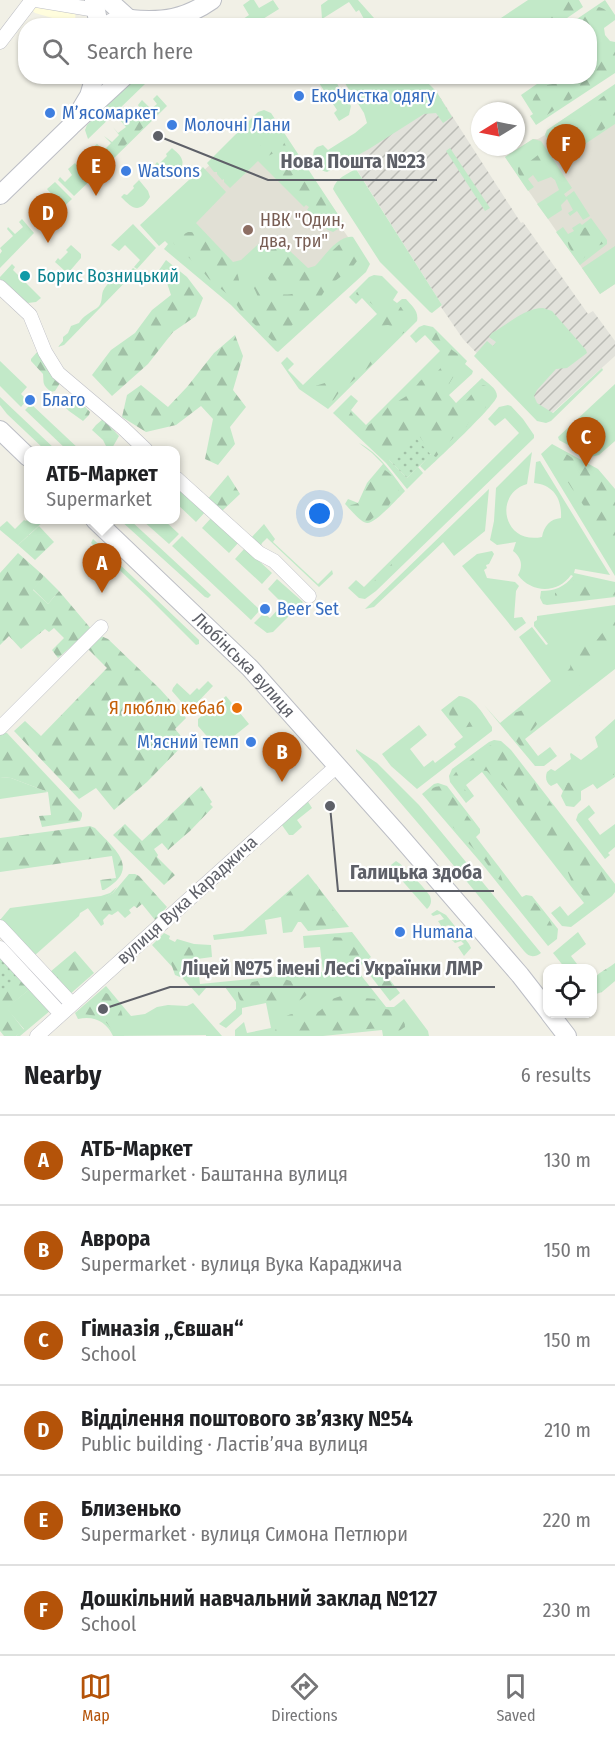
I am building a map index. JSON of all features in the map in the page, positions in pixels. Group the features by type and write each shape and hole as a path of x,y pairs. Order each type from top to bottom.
{"main road":[{"path":"176,18 210,1"},
{"path":"191,18 210,1"},
{"path":"99,9 125,18"},
{"path":"71,126 89,96 93,84"},
{"path":"0,195 116,84"},
{"path":"0,429 24,453"},
{"name":"Любінська вулиця","path":"100,524 250,668 338,765 543,1005"},
{"name":"Любінська вулиця","path":"554,1018 567,1036"}],"street":[{"path":"19,18 34,0 99,9"},
{"path":"0,42 18,20"},
{"path":"0,287 30,315 45,352 58,373 142,446"},
{"path":"180,482 259,553 274,561 309,596"},
{"path":"0,728 101,627"},
{"name":"вулиця Вука Караджича","path":"37,1036 338,765"},
{"path":"0,927 72,1004"},
{"path":"0,948 61,1014"}],"shaded area":[{"path":"27,0 76,0 75,18 52,18 33,11"},
{"path":"615,86 615,284 600,294 505,157 525,156 525,144 545,135 547,130"},
{"path":"436,91 471,145 471,156 478,156 521,223 523,222 588,314 593,311 615,341 615,356 543,421 463,339 345,151"},
{"name":"НВК \"Один, два, три\"","path":"269,114 343,222 341,227 348,237 277,347 145,221"}],"green space":[{"path":"254,0 259,8 273,0 279,9 264,18 244,18 249,15 243,5"},
{"path":"328,0 358,0 374,18 363,18 359,10 356,12 349,2 322,18 321,5"},
{"path":"528,0 579,0 583,7 567,18 501,18"},
{"path":"548,0 577,0 580,7 565,18 527,18 541,13"},
{"path":"605,0 615,15 615,20 604,28 605,35 610,41 615,42 615,73 536,125 530,116 533,114 521,95 537,84 597,84 597,18 578,18"},
{"path":"599,7 609,14 609,19 603,25 597,27 597,18 582,17"},
{"path":"609,44 615,45 615,71 597,82 597,48"},
{"path":"128,84 145,84 88,139 85,130 87,125"},
{"path":"320,84 337,84 351,106 349,115 339,121 334,113 337,110"},
{"path":"345,84 429,84 452,117 443,123 436,113 424,114 369,149 327,172 318,167 314,161 314,150 323,145 328,150 355,133 367,123 364,113"},
{"path":"594,84 539,120 534,119 532,102 543,86"},
{"path":"615,84 615,124 561,160 545,135 547,130"},
{"path":"615,88 615,123 597,134 583,134 579,143 564,155 557,153 550,141 556,137 568,137 577,125 590,119 595,104"},
{"path":"157,95 167,106 109,163 93,147 97,144 104,150 111,143 104,136 112,142 119,135 113,127 118,133 126,127 120,120 128,114 133,119 142,111 138,105 142,100 151,109 157,104 153,99"},
{"path":"160,103 163,107 160,111 111,159 107,158 105,152 125,132 126,122 136,120 143,112 150,111"},
{"path":"264,110 271,113 343,222 341,227 333,232 328,230 307,210 309,207 306,205 304,207 258,161 230,188 207,163 258,112"},
{"path":"269,121 273,122 287,148 325,200 336,223 335,226 329,226 321,215 313,212 309,192 301,200 294,192 296,186 293,175 286,182 281,183 280,155 276,152 266,157 259,151 264,127"},
{"path":"533,139 541,141 572,188 564,194 566,197 574,191 590,216 583,220 577,211 570,216 568,213 573,210 567,199 561,205 562,210 548,219 537,204 559,190 555,180 551,177 538,182 533,175 528,179 534,187 528,191 505,157 525,156 525,144"},
{"path":"172,148 183,163 179,171 168,178 154,166 167,156 166,154"},
{"path":"450,148 490,208 485,211 446,151"},
{"path":"85,155 99,172 74,196 58,180 60,177 65,182 72,175 68,169 75,163 81,170 88,163 83,156"},
{"path":"538,155 547,160 550,165 549,170 542,176 527,172 529,187 526,187 518,173 518,167"},
{"path":"203,167 226,192 196,223 233,262 241,260 267,236 275,237 308,268 315,266 342,239 353,237 370,264 366,272 278,352 231,305 164,249 168,244 165,241 159,246 140,225"},
{"path":"356,169 442,305 432,313 380,262 333,189 339,179"},
{"path":"139,180 150,197 143,206 136,208 121,197 124,194 127,195"},
{"path":"55,182 72,199 43,226 33,218 42,207 35,200 43,206 53,196 47,189"},
{"path":"591,218 607,240 607,244 580,265 556,232 563,227 568,234 574,231 572,228 580,223 582,225"},
{"path":"22,219 34,233 0,268 2,251 0,248 13,236 7,229 8,227 15,234 23,227 19,222"},
{"path":"133,224 156,248 137,269 134,267 140,260 125,245 119,251 111,245"},
{"path":"588,227 597,231 604,241 603,244 594,247 583,259 572,251 567,238 574,235 577,229"},
{"path":"188,232 196,233 201,239 212,242 213,247 207,256 209,259 221,255 230,262 238,276 238,293 247,308 255,309 258,303 252,276 258,276 278,294 296,293 297,288 292,283 278,285 271,283 268,278 271,273 279,271 279,268 265,253 264,240 274,241 292,261 314,279 323,275 331,267 332,251 345,239 355,246 360,257 351,269 327,287 319,300 294,323 278,342 274,342 242,313 232,298 174,244 173,240"},
{"path":"71,245 81,254 81,258 69,272 66,272 55,262 68,252 66,250"},
{"path":"615,246 615,284 600,294 582,268"},
{"path":"166,260 187,277 203,298 196,316 173,332 148,364 112,396 92,375 111,350 135,333 152,310 171,295 167,283 157,273"},
{"path":"12,264 15,267 13,270 41,298 36,302 24,301 0,279"},
{"path":"133,268 137,270 64,345 58,347 71,326 79,323 99,306 103,291 109,282 122,270 127,274"},
{"path":"382,276 398,292 393,300 397,303 406,299 413,306 417,321 328,409 299,389 281,363 287,357 294,364 288,370 303,385 377,314 362,298 356,304 349,297 369,277"},
{"path":"363,286 379,291 382,299 390,297 394,306 401,307 411,321 405,332 392,340 387,338 396,328 377,324 379,312 369,301 356,293"},
{"path":"543,308 552,311 587,353 567,368 556,369 537,390 534,396 537,403 553,413 602,368 603,370 551,421 546,423 537,421 474,356 487,341 493,346 496,342 489,337 492,333 523,314"},
{"path":"424,325 433,327 467,361 465,364 473,371 449,395 456,403 482,378 494,388 497,396 477,421 425,471 420,466 431,454 389,460 407,478 418,467 423,473 407,489 386,463 333,413 351,395 358,401 351,410 366,425 440,351 425,335 416,343 410,336"},
{"path":"425,327 436,332 441,342 462,357 463,372 455,374 449,384 441,385 438,391 440,397 458,407 483,385 493,392 494,396 485,408 472,416 466,427 460,430 436,457 417,433 384,456 342,421 339,416 340,411 348,405 355,418 366,427 382,415 388,407 410,394 425,377 437,372 448,360 428,335 418,334 418,331"},
{"path":"235,335 243,356 233,390 246,407 230,427 235,444 218,465 205,459 213,419 201,406 176,425 146,432 122,417 127,395 141,385 168,407 214,353"},
{"path":"38,351 49,372 60,383 55,391 51,392 46,387 43,374 31,361"},
{"path":"375,352 378,358 341,390 330,403 313,396 312,390 315,386 351,375"},
{"path":"0,361 27,387 21,394 27,400 21,407 0,386"},
{"path":"615,384 615,441 599,455 590,457 559,440 558,437"},
{"path":"73,394 90,412 83,421 63,405 66,398"},
{"path":"0,397 52,446 41,446 0,405"},
{"path":"31,404 76,446 63,446 25,410"},
{"path":"508,405 523,419 534,438 376,591 365,599 359,598 348,588 356,580 364,587 519,433 505,418 495,426 488,419 499,407"},
{"path":"103,419 119,436 113,446 106,446 92,430"},
{"path":"414,436 431,455 407,478 389,460"},
{"path":"359,443 379,458 405,491 381,515 367,523 358,518 345,504 348,499 358,503 367,483 383,464"},
{"path":"552,444 598,469 615,489 615,576 541,454"},
{"path":"554,448 584,465 595,468 615,495 615,561 597,533 594,521 561,471 558,461 551,454"},
{"path":"532,452 527,484 516,489 507,507 507,517 511,526 518,534 542,537 548,524 561,518 560,505 552,490 534,483 536,462 540,461 610,575 575,569 574,573 615,582 615,597 543,604 540,598 541,591 559,588 573,576 571,575 559,586 552,588 537,588 530,585 518,575 521,565 520,559 513,551 516,542 497,545 490,540 496,488"},
{"path":"382,469 394,478 399,493 388,507 367,522 350,505 360,502 371,481"},
{"path":"228,475 240,494 221,512 206,501"},
{"path":"180,486 206,511 196,522 180,507"},
{"path":"489,489 485,531 454,556 443,542 374,607 365,609"},
{"path":"212,517 239,542 229,553 202,528"},
{"path":"24,520 24,524 41,524 18,545 0,530 0,527 7,521 15,529"},
{"path":"124,524 134,524 211,595 208,598"},
{"path":"146,524 168,524 179,534 169,544"},
{"path":"264,524 275,539 273,542 318,584 332,570 333,574 319,587 267,538 260,548 251,538"},
{"path":"39,526 54,542 35,560 18,545"},
{"path":"182,536 260,610 251,620 172,546"},
{"path":"93,539 199,640 199,644 196,645 91,543"},
{"path":"245,548 272,573 262,584 235,559"},
{"path":"492,551 494,554 484,570 487,578 515,582 519,586 516,591 514,618 522,617 526,623 515,631 462,566 477,554"},
{"path":"18,553 44,576 33,590 48,604 59,591 92,630 58,658 52,650 64,638 54,628 49,632 45,629 21,649 9,636 0,645 0,573"},
{"path":"401,555 404,557 403,560 367,597 360,596 359,589 367,588"},
{"path":"44,576 59,591 48,604 33,589"},
{"path":"577,578 615,584 615,596 557,602 555,593"},
{"path":"277,579 303,602 273,632 267,633 254,623 264,613 270,618 283,604 268,589"},
{"path":"615,605 615,669 525,739 538,756 550,747 557,756 544,766 535,766 484,705 500,723 551,681 519,637 532,627 546,645 548,644 534,626 537,616"},
{"path":"615,621 615,646 605,651 594,666 585,669 579,687 572,688 564,685 564,675 570,668 576,649 596,641"},
{"path":"101,636 108,639 160,689 186,718 175,729 186,742 147,782 114,810 96,788 79,799 14,731 25,721 41,736 107,668 86,647"},
{"path":"208,681 213,686 194,706 185,706 172,691 177,683 190,695"},
{"path":"226,696 249,724 218,749 198,726 198,719"},
{"path":"459,696 474,703 492,727 492,731 417,789 391,766 382,754 419,725 427,735 410,749 424,767 433,760 435,763 456,747 454,744 463,737 441,710"},
{"path":"461,701 473,711 475,726 462,727 452,721 450,709"},
{"path":"526,709 538,721 524,739 528,749 525,752 511,735 505,723 514,713"},
{"path":"615,719 615,777 597,789 593,784 581,791 581,800 574,807 566,806 561,796 563,791 557,783 551,786 548,783 547,772 551,769 555,771 571,759 571,753 581,760 598,747 595,737"},
{"path":"0,732 7,733 82,813 80,821 42,827 39,816 51,815 48,792 11,778 0,777"},
{"path":"494,740 501,741 511,750 615,884 615,892 612,896 571,927 562,926 551,913 560,906 568,916 584,903 482,772 466,785 474,796 466,803 450,782 449,776 452,769"},
{"path":"492,745 504,750 534,781 539,792 548,799 613,887 608,895 598,899 592,908 567,926 558,918 561,916 570,918 587,905 586,899 572,883 560,859 547,851 534,829 519,813 514,797 487,771 478,770 464,783 465,790 469,794 466,797 454,782 453,776 456,772 486,747"},
{"path":"356,749 377,763 419,805 541,953 532,956 524,951"},
{"path":"615,760 614,775 600,778 587,785 579,791 578,802 571,806 567,804 563,793 567,783 590,778 601,766"},
{"path":"0,777 11,778 48,792 0,799"},
{"path":"438,783 447,786 480,829 476,837 522,897 532,896 558,929 557,939 548,946 422,794"},
{"path":"201,786 213,807 168,850 162,843 154,849 157,857 175,875 164,885 113,835 125,824 142,841"},
{"path":"445,787 476,827 474,840 487,854 503,882 497,878 483,858 432,802 429,792 432,788"},
{"path":"305,797 312,808 297,820 302,827 293,835 289,835 279,821"},
{"path":"589,805 595,813 588,819 600,835 615,824 615,847 605,859 576,820 578,814"},
{"path":"90,826 95,828 116,851 123,866 115,882 104,890 102,890 100,880 116,878 112,856 0,872 0,838"},
{"path":"396,861 430,896 431,903 427,909 391,868"},
{"path":"129,874 139,876 167,907 155,920 142,904 137,908 134,906 125,918 118,911 112,915 109,914 101,926 87,907 113,893"},
{"path":"308,874 349,927 308,931 301,922 298,922 292,932 283,933 281,917 265,920 267,934 214,940 213,935 243,931"},
{"path":"311,882 316,884 333,909 339,924 336,927 313,926 279,908 291,891"},
{"path":"117,887 113,893 80,913 34,956 0,920 10,908 101,896"},
{"path":"519,899 533,900 553,926 553,936 548,940 545,937 517,902"},
{"path":"437,910 446,915 469,944 471,948 464,956 458,947 464,944 461,941 455,943 452,940 458,937 455,933 449,935 446,931 452,929 449,925 442,927 438,921 444,919 440,914 433,916 431,914"},
{"path":"352,932 371,957 360,966 360,974 386,1007 394,1007 404,999 428,1031 429,1036 383,1036 382,1030 323,1036 235,1036 235,1030 244,1022 247,1033 271,1028 266,1003 242,1008 242,1014 226,1028 219,1024 236,1009 236,1002 225,987 206,988 199,996 152,945 164,933 175,942 177,939 194,944 211,945 212,957 197,959 200,984 323,972 320,947 304,948 303,936"},
{"path":"578,932 586,944 571,956 577,964 562,964 553,953"},
{"path":"333,937 345,938 358,951 360,958 354,968 354,974 350,977 336,976 329,968 326,942"},
{"path":"164,941 170,941 180,947 191,947 194,961 190,975 180,977 175,975 171,963 162,950"},
{"path":"75,951 94,973 69,995 50,972"},
{"path":"0,954 31,988 7,1008 24,1030 16,1036 4,1036 0,1031"},
{"path":"0,954 22,978 0,997"},
{"path":"376,962 400,993 390,1001 366,970"},
{"path":"615,963 615,981 597,994 597,976"},
{"path":"310,976 316,983 306,996 292,1004 246,1003 242,1002 238,994 238,987 243,984 272,978 294,982"},
{"path":"106,986 131,1016 145,1014 157,1007 187,1006 193,1003 222,1036 113,1036 104,1023 89,1018 78,1019 75,1013"},
{"path":"31,988 51,1010 20,1036 16,1036 24,1029 6,1008"},
{"path":"106,993 112,996 119,1005 123,1017 124,1036 117,1036 102,1017 84,1014 85,1006"},
{"path":"341,996 376,999 385,1009 402,1016 405,1027 399,1031 387,1033 382,1028 327,1032 313,1036 296,1034 270,1036 288,1015 317,1013 332,999"}],"place":[{"name":"ЕкоЧистка одягу","path":"299,96"},
{"name":"Мʼясомаркет","path":"50,113"},
{"name":"Молочні Лани","path":"172,125"},
{"name":"Нова Пошта №23","path":"158,136"},
{"name":"Watsons","path":"126,171"},
{"name":"Дошкільний навчальний заклад №127","path":"566,174"},
{"name":"Близенько","path":"96,196"},
{"name":"НВК \"Один, два, три\"","path":"248,230"},
{"name":"Відділення поштового зв’язку №54","path":"48,243"},
{"name":"Борис Возницький","path":"25,276"},
{"name":"Благо","path":"30,400"},
{"name":"Гімназія „Євшан“","path":"586,467"},
{"name":"АТБ-Маркет","path":"102,593"},
{"name":"Beer Set","path":"265,609"},
{"name":"Я люблю кебаб","path":"237,708"},
{"name":"М'ясний темп","path":"251,742"},
{"name":"Аврора","path":"282,782"},
{"name":"Галицька здоба","path":"330,806"},
{"name":"Humana","path":"400,932"},
{"name":"Ліцей №75 імені Лесі Українки ЛМР","path":"103,1009"}]}
